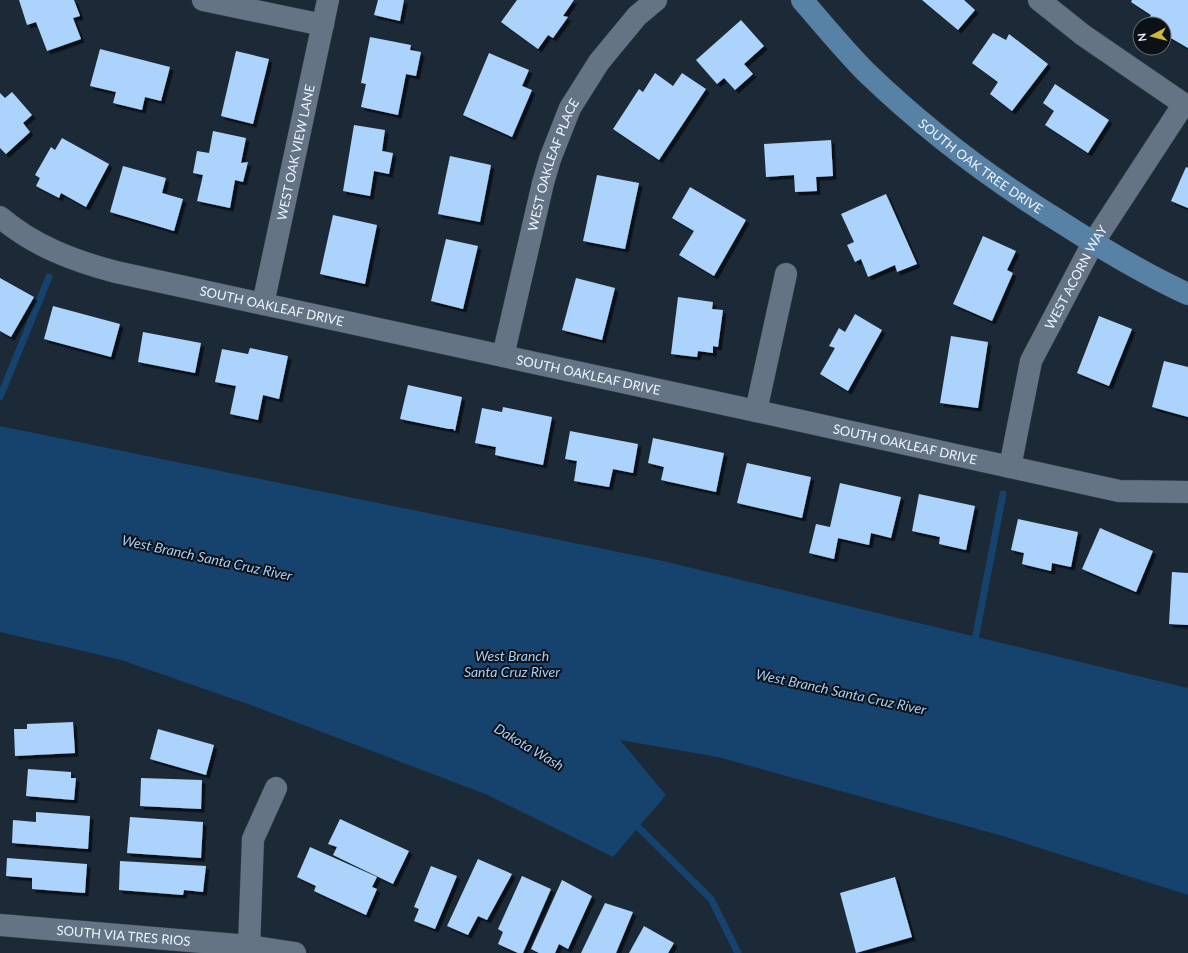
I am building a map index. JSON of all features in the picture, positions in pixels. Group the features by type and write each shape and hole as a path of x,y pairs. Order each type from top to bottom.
{"street":[{"path":"202,0 323,25"},
{"name":"WEST OAK VIEW LANE","path":"263,304 328,0"},
{"name":"WEST OAKLEAF PLACE","path":"503,356 543,184 550,159 570,108 599,62 637,16 656,0"},
{"name":"SOUTH OAK TREE DRIVE","path":"802,0 866,71 929,128 960,153 1013,192 1093,243 1188,294"},
{"path":"1040,0 1083,35 1185,106"},
{"name":"WEST ACORN WAY","path":"1010,467 1031,361 1093,243 1185,106"},
{"name":"SOUTH OAKLEAF DRIVE","path":"0,218 31,239 57,253 87,264 116,272 1119,491 1188,492"},
{"path":"756,411 786,274"},
{"path":"249,946 253,839 276,788"},
{"name":"SOUTH VIA TRES RIOS","path":"0,925 249,946 295,953"}],"water":[{"name":"West Branch Santa Cruz River","path":"0,426 663,561 1188,688 1188,895 999,835 718,757 620,740 666,795 613,857 488,795 248,704 118,659 0,632"}],"building":[{"path":"19,0 74,0 80,16 73,18 81,39 47,51 36,22 27,25"},
{"path":"378,0 404,0 400,21 374,15"},
{"path":"517,0 574,0 563,16 568,17 553,38 548,35 538,49 501,22"},
{"path":"922,0 964,0 975,10 958,30"},
{"path":"1132,0 1188,0 1188,48 1172,39 1172,16 1150,16 1131,2"},
{"path":"741,20 764,46 744,64 753,74 735,90 724,78 717,84 696,60"},
{"path":"993,33 1006,40 1009,34 1048,64 1012,111 990,94 998,82 972,63"},
{"path":"370,37 411,45 410,50 421,52 416,76 406,74 398,115 361,107 366,84 361,83"},
{"path":"100,49 170,67 161,101 145,97 142,110 113,103 116,92 90,86"},
{"path":"236,51 269,59 253,124 221,116"},
{"path":"489,53 529,70 522,86 532,90 512,137 463,115"},
{"path":"655,73 673,86 682,73 706,89 659,160 613,129 639,89 643,92"},
{"path":"1055,84 1109,120 1088,153 1045,125 1054,111 1043,103"},
{"path":"12,92 32,115 23,123 30,132 6,154 0,148 0,93 5,98"},
{"path":"354,125 385,130 382,151 393,153 389,174 374,171 370,196 343,191"},
{"path":"213,131 246,138 241,163 248,162 243,182 235,180 230,208 197,201 203,175 193,173 197,151 209,153"},
{"path":"62,138 109,164 86,207 61,193 59,198 36,186 40,178 35,175 51,147 55,150"},
{"path":"831,140 833,176 816,177 817,191 795,192 794,175 766,177 764,144"},
{"path":"450,156 491,165 480,222 438,214"},
{"path":"123,166 166,178 162,193 183,199 174,231 110,212"},
{"path":"1186,167 1188,168 1188,208 1171,201"},
{"path":"597,175 639,183 625,249 583,241"},
{"path":"690,187 746,220 714,276 679,255 694,231 672,218"},
{"path":"886,194 917,264 897,272 895,265 868,277 861,259 855,262 847,245 854,242 841,214"},
{"path":"333,215 377,225 365,284 320,274"},
{"path":"983,236 1016,251 1007,270 1013,273 992,321 953,304"},
{"path":"446,239 478,246 463,309 431,301"},
{"path":"0,278 34,297 11,337 0,331"},
{"path":"576,278 615,288 602,340 562,330"},
{"path":"678,297 713,302 712,309 723,310 718,347 713,346 713,353 698,351 697,357 671,354"},
{"path":"53,306 120,324 111,357 44,339"},
{"path":"855,314 882,330 848,391 820,374 835,348 829,346 839,328 845,332"},
{"path":"1099,316 1132,329 1109,386 1077,373"},
{"path":"143,332 201,343 195,373 138,362"},
{"path":"951,336 988,342 978,408 940,403"},
{"path":"250,348 288,356 279,399 263,395 258,420 230,414 236,386 215,382 222,349 248,354"},
{"path":"1164,361 1188,367 1188,417 1152,407"},
{"path":"408,385 462,397 455,431 453,429 400,419"},
{"path":"503,407 552,417 543,465 495,455 496,447 475,443 482,408 502,412"},
{"path":"570,431 638,444 633,473 613,469 609,487 574,481 577,461 565,459"},
{"path":"653,438 724,453 716,492 661,480 664,467 648,463"},
{"path":"747,463 811,477 802,518 737,503"},
{"path":"840,483 901,497 891,538 871,533 869,545 838,538 834,559 809,553 816,524 830,527"},
{"path":"919,494 975,506 966,550 939,544 940,537 912,531"},
{"path":"1018,519 1078,532 1071,567 1052,563 1051,571 1022,564 1024,553 1011,550"},
{"path":"1100,528 1153,551 1136,592 1082,569"},
{"path":"1172,572 1188,573 1188,625 1169,624"},
{"path":"73,722 75,753 15,756 14,729 27,729 27,724"},
{"path":"158,729 214,745 206,775 150,759"},
{"path":"28,769 71,772 71,778 76,778 74,800 26,796"},
{"path":"141,778 202,780 201,809 140,806"},
{"path":"36,812 90,816 88,849 12,843 13,820 36,822"},
{"path":"130,817 203,822 201,858 127,853"},
{"path":"340,819 409,851 393,884 333,855 337,847 328,844"},
{"path":"310,847 377,877 372,887 377,889 366,915 314,891 316,886 297,877"},
{"path":"7,858 87,864 85,893 32,889 32,878 6,876"},
{"path":"478,859 512,874 487,920 478,916 468,935 447,926"},
{"path":"120,861 206,866 203,892 184,890 183,895 119,890"},
{"path":"431,866 457,876 435,929 414,921 419,909 414,907"},
{"path":"522,876 551,889 523,953 518,953 498,944 503,932 498,929"},
{"path":"895,877 912,937 856,953 840,893"},
{"path":"562,880 592,896 568,949 559,944 555,953 539,953 531,949"},
{"path":"605,903 633,912 616,953 581,953"},
{"path":"644,926 674,943 668,953 629,953"}],"waterway":[{"path":"0,397 49,277"},
{"path":"974,645 1003,494"},
{"name":"Dakota Wash","path":"630,823 638,827 711,899 738,953"}]}
